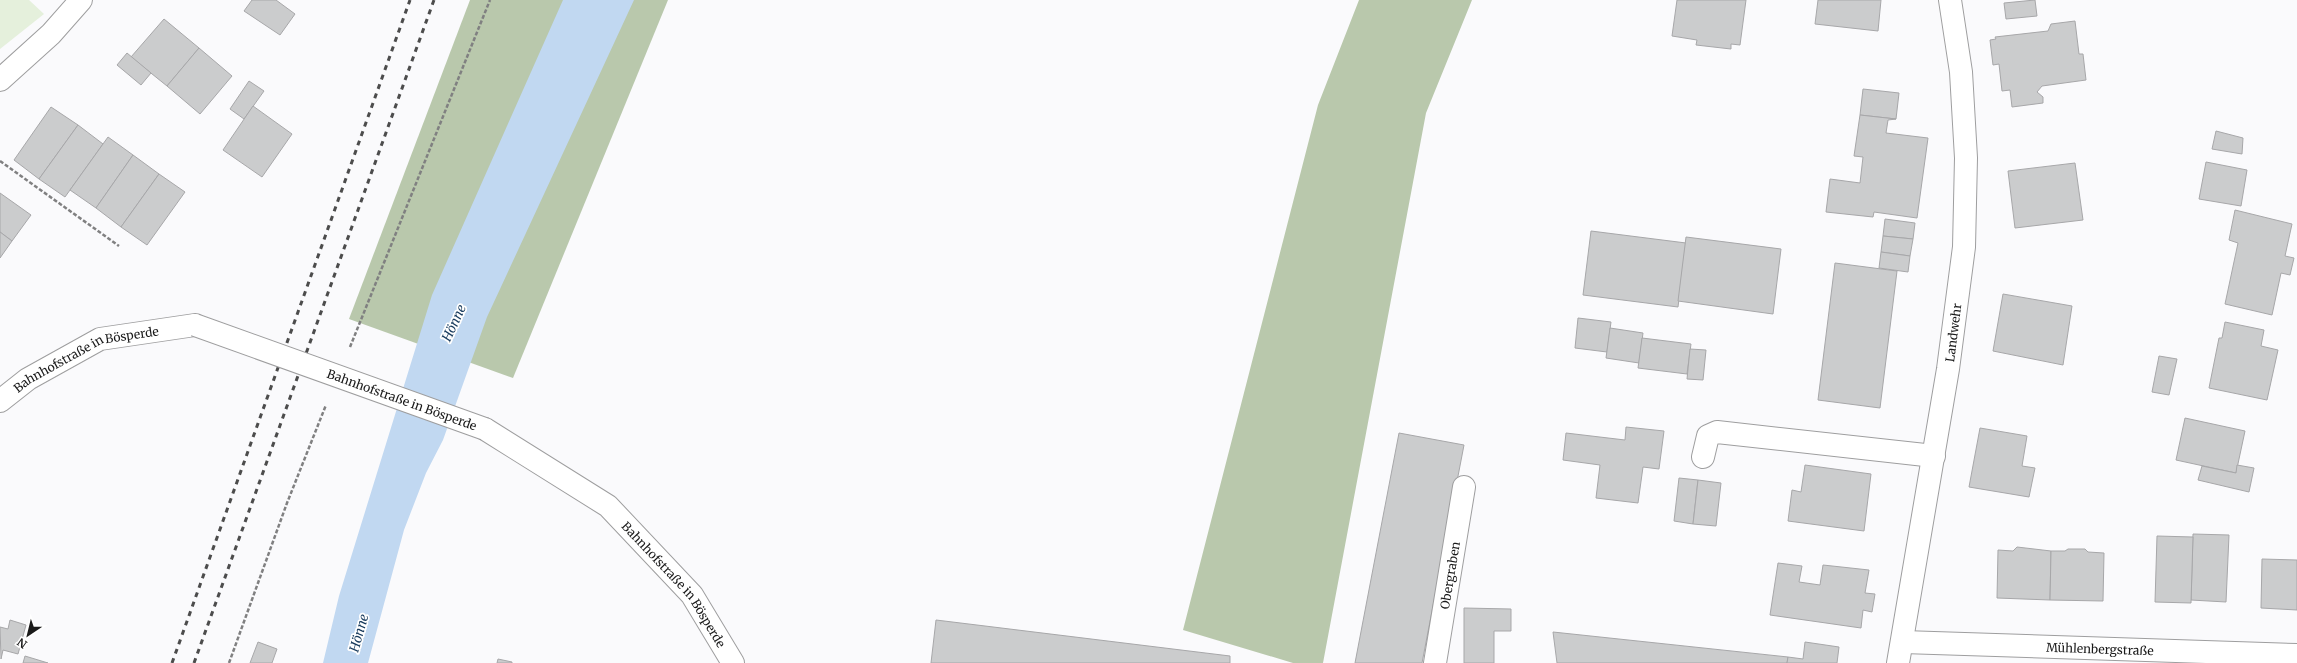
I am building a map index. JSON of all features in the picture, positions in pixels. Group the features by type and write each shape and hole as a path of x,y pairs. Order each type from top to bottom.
{"street":[{"path":"0,80 51,34 81,0"},
{"name":"Landwehr","path":"1898,663 1903,642 1948,369 1964,247 1966,158 1962,88 1950,0"},
{"name":"Bahnhofstraße in Bösperde","path":"0,401 28,379 100,339 195,325 485,429 608,506 692,595 732,663"},
{"path":"1703,457 1708,436 1717,432 1934,456"},
{"name":"Obergraben","path":"1435,663 1464,487"},
{"name":"Mühlenbergstraße","path":"1903,642 2297,655"}],"path":[{"path":"350,348 490,0"},
{"path":"0,161 119,246"},
{"path":"229,663 287,503 329,400"}],"green space":[{"path":"0,0 29,0 44,14 0,49"},
{"path":"470,0 668,0 513,378 349,319"},
{"path":"1359,0 1472,0 1426,113 1323,663 1293,663 1183,630 1318,105"}],"water":[{"name":"Hönne","path":"563,0 634,0 487,317 443,440 426,473 404,530 368,663 323,663 339,596 432,295"}],"building":[{"path":"252,0 276,0 295,14 280,35 244,11"},
{"path":"1677,0 1746,0 1740,45 1731,44 1731,49 1696,45 1697,40 1672,36"},
{"path":"1818,0 1881,0 1878,31 1815,24"},
{"path":"2035,0 2037,16 2006,19 2004,3"},
{"path":"164,19 199,48 167,86 131,57"},
{"path":"2075,21 2079,54 2083,54 2086,80 2042,86 2037,92 2043,97 2043,103 2012,107 2010,90 2002,91 1999,64 1993,65 1990,40 1996,39 1995,37 2048,31 2051,24"},
{"path":"199,48 232,76 200,114 167,86"},
{"path":"127,53 151,73 141,85 117,65"},
{"path":"249,81 264,91 244,119 230,109"},
{"path":"1863,89 1899,93 1896,119 1860,115"},
{"path":"253,106 292,134 262,177 223,150"},
{"path":"51,107 78,125 39,179 14,160"},
{"path":"1860,115 1896,119 1888,120 1886,133 1928,138 1917,218 1874,212 1873,217 1826,212 1830,179 1860,183 1863,157 1854,156"},
{"path":"78,125 103,144 65,197 39,179"},
{"path":"2216,131 2243,138 2242,154 2212,149"},
{"path":"108,137 133,155 96,208 70,190"},
{"path":"133,155 159,174 121,227 96,208"},
{"path":"2206,162 2247,170 2241,206 2199,199"},
{"path":"2075,163 2083,220 2015,228 2008,171"},
{"path":"159,174 185,192 147,245 121,227"},
{"path":"0,193 31,215 12,241 0,232"},
{"path":"2235,210 2292,224 2285,256 2294,258 2290,275 2281,273 2272,315 2225,304 2238,243 2229,240"},
{"path":"1885,219 1915,223 1913,239 1883,236"},
{"path":"1591,231 1686,243 1678,307 1583,295"},
{"path":"0,232 12,241 0,258"},
{"path":"1883,236 1913,239 1910,256 1881,252"},
{"path":"1686,237 1781,249 1773,314 1678,301"},
{"path":"1881,252 1910,256 1908,272 1879,268"},
{"path":"1835,263 1897,271 1880,408 1818,400"},
{"path":"2003,294 2072,306 2063,365 1993,351"},
{"path":"1578,318 1611,322 1607,352 1575,348"},
{"path":"2225,322 2264,330 2261,346 2278,350 2267,400 2209,388 2219,338 2222,338"},
{"path":"1610,328 1643,333 1639,363 1606,358"},
{"path":"1642,338 1691,344 1687,374 1638,368"},
{"path":"1690,349 1706,350 1703,380 1687,379"},
{"path":"2159,356 2177,359 2169,395 2152,392"},
{"path":"2185,418 2245,431 2236,473 2176,460"},
{"path":"1626,427 1664,431 1659,469 1643,467 1638,503 1596,498 1600,465 1563,460 1566,433 1625,440"},
{"path":"1980,428 2027,436 2022,466 2035,468 2029,497 1969,487"},
{"path":"1399,433 1464,445 1422,663 1355,663"},
{"path":"1805,465 1871,474 1864,531 1788,521 1792,490 1801,492"},
{"path":"2237,465 2254,468 2249,492 2198,480 2202,466 2236,473"},
{"path":"1679,478 1698,480 1693,524 1674,521"},
{"path":"1698,480 1721,483 1716,526 1693,524"},
{"path":"2193,534 2229,535 2226,602 2191,600"},
{"path":"2157,536 2193,537 2191,603 2155,602"},
{"path":"2017,547 2051,551 2050,600 1997,598 1998,550 2013,551"},
{"path":"2068,549 2085,549 2088,552 2104,553 2103,601 2050,600 2051,551 2065,551"},
{"path":"2262,559 2297,560 2297,610 2261,608"},
{"path":"1778,563 1802,566 1799,582 1820,585 1823,565 1869,570 1865,593 1875,594 1872,612 1863,610 1861,628 1770,615"},
{"path":"1464,608 1511,609 1511,631 1494,631 1494,663 1464,663"},
{"path":"10,620 26,625 18,654 3,650 1,659 0,627 8,629"},
{"path":"936,620 1230,656 1230,663 931,663"},
{"path":"1553,632 1788,657 1787,663 1557,663"},
{"path":"258,642 277,649 272,663 250,663"},
{"path":"1805,642 1839,647 1837,663 1787,663 1788,657 1803,659"},
{"path":"25,656 48,663 23,663"},
{"path":"498,659 512,662 512,663 497,663"}],"railway":[{"path":"172,663 410,0"},
{"path":"194,663 434,0"}]}
